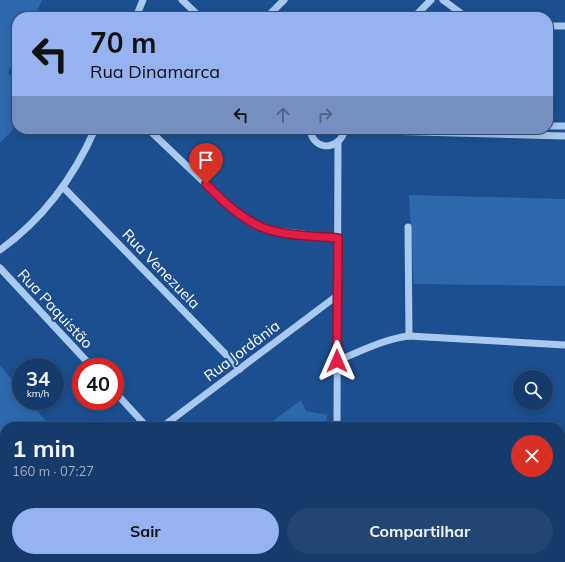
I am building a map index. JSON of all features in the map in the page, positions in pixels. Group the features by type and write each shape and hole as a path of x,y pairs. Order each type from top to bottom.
{"street":[{"path":"138,12 143,0"},
{"path":"182,0 195,12"},
{"path":"272,12 284,0"},
{"path":"419,12 431,0"},
{"path":"443,0 459,12"},
{"path":"553,26 565,26"},
{"path":"553,126 565,126"},
{"path":"0,250 44,210 64,188 77,168 93,134"},
{"path":"153,134 229,206 244,218 260,226 277,231 338,238"},
{"path":"312,134 313,138 322,145 333,145 342,138 344,134"},
{"path":"492,134 565,136"},
{"path":"337,422 338,142"},
{"name":"Rua Venezuela","path":"64,188 240,368"},
{"path":"408,227 409,336"},
{"name":"Rua Paquistão","path":"0,268 84,358"},
{"name":"Rua Jordânia","path":"169,422 338,296"},
{"path":"337,361 380,343 395,338 409,336 565,345"},
{"path":"124,402 142,422"}],"shaded area":[{"path":"0,0 42,0 36,12 12,12 12,64 8,73 12,77 12,130 0,143"},
{"path":"409,195 565,199 565,286 414,284"},
{"path":"0,365 12,380 12,410 36,410 46,422 0,422"},
{"path":"301,400 306,411 327,415 326,422 272,422"}],"route":[{"path":"206,184 244,218 260,226 277,231 338,238 337,361"}]}
